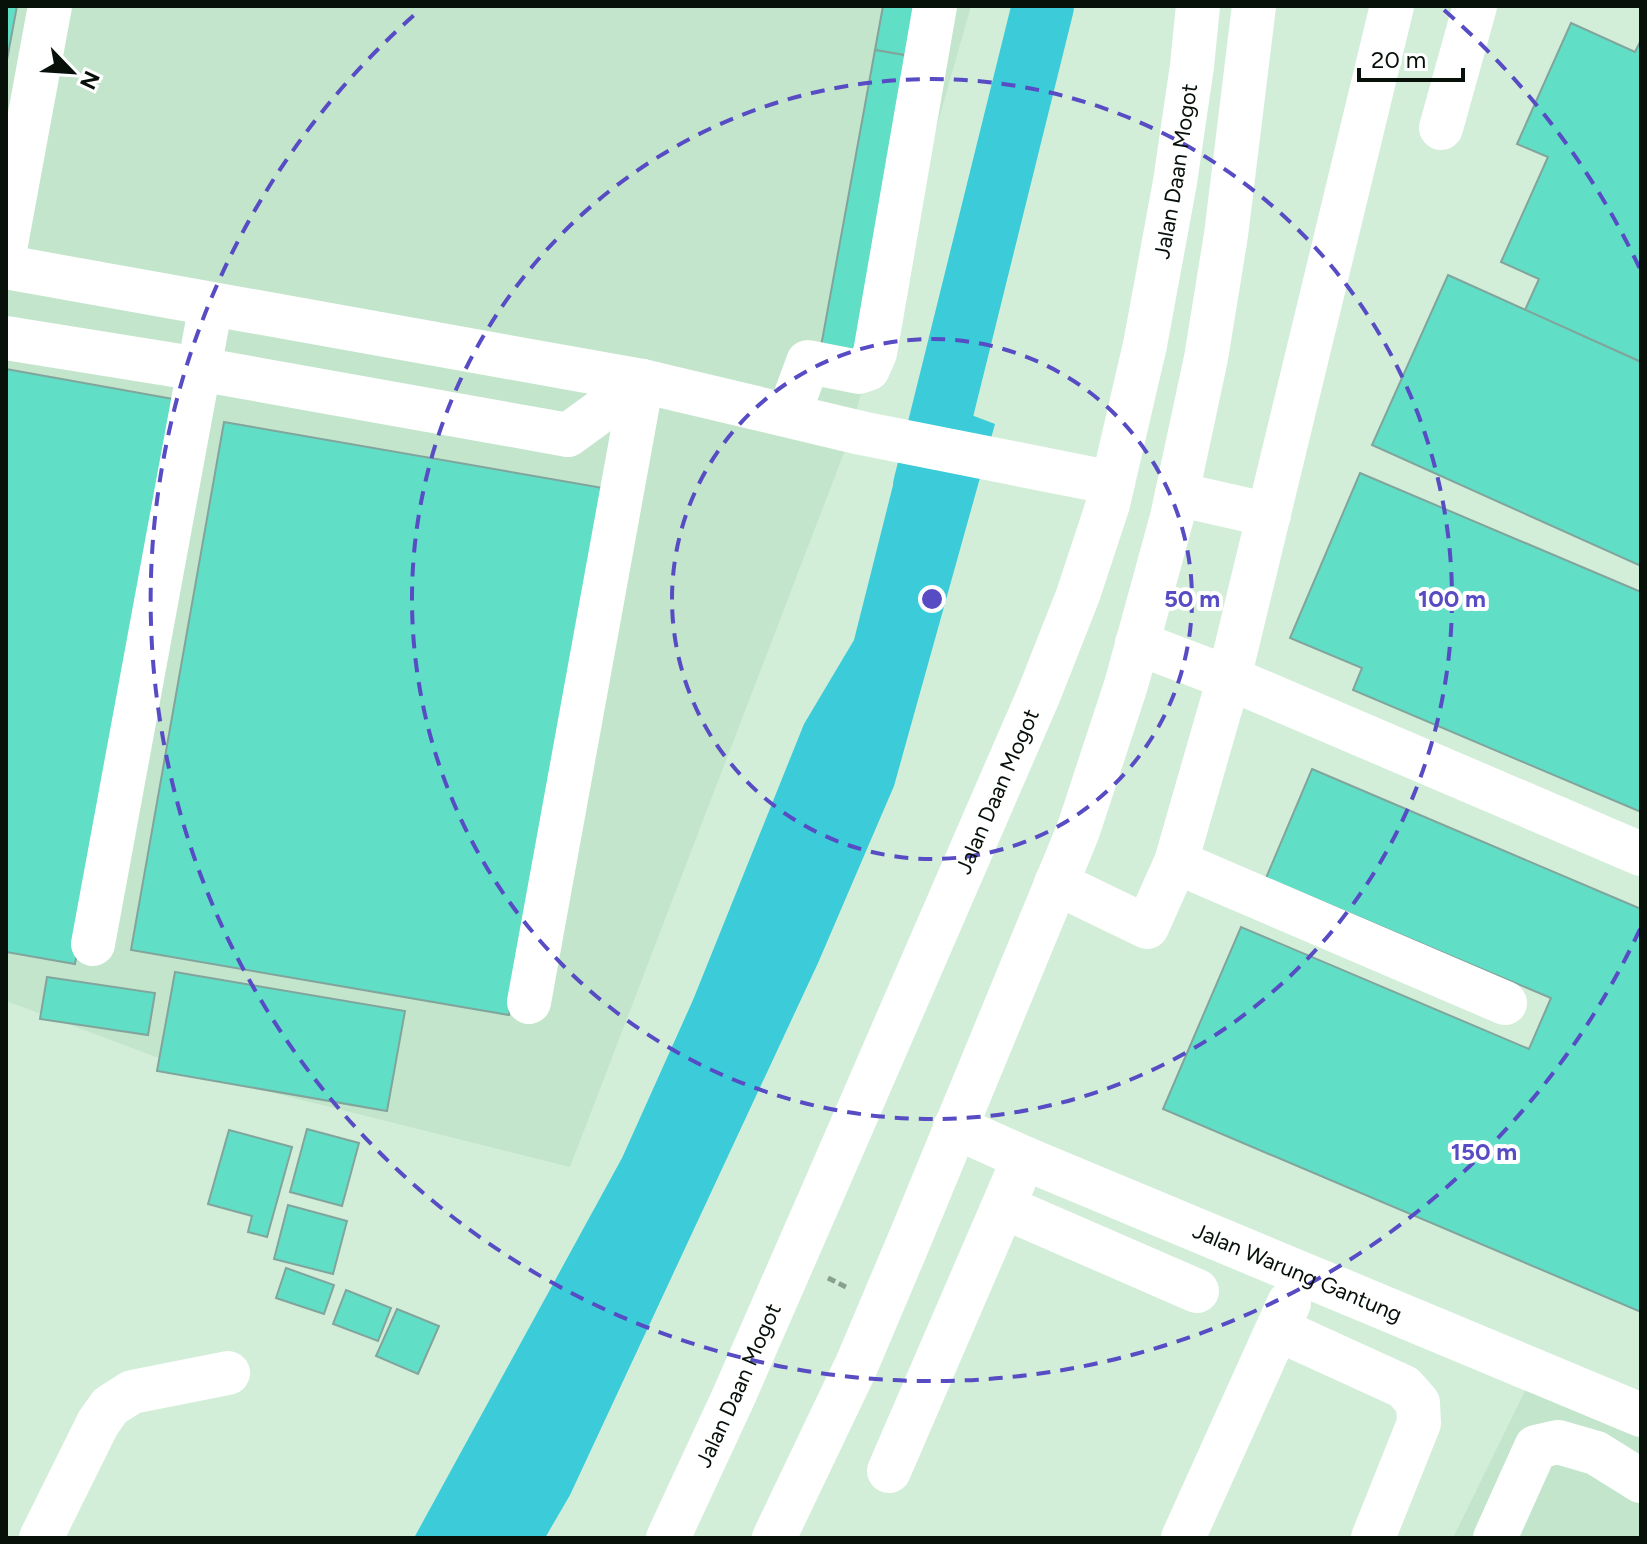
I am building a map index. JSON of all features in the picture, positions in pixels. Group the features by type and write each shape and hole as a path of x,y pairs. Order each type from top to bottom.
{"main road":[{"path":"6,244 50,6"},
{"path":"789,414 808,362 859,372 868,369 875,353 935,6"},
{"name":"Jalan Daan Mogot","path":"668,1538 733,1398 1039,694 1078,595 1113,483 1145,345 1175,182 1198,6"},
{"path":"774,1538 872,1329 1078,831 1137,643 1177,494 1206,358 1226,235 1254,6"},
{"path":"1056,883 1147,927 1176,862 1229,678 1392,6"},
{"path":"1441,128 1475,6"},
{"path":"6,267 642,381 881,437 1113,483"},
{"path":"93,944 211,304"},
{"path":"6,338 568,435 642,381"},
{"path":"529,1002 642,381"},
{"path":"1177,494 1269,515"},
{"path":"1137,643 1229,678 1641,854"},
{"path":"1176,862 1505,1003"},
{"name":"Jalan Warung Gantung","path":"955,1127 1301,1275 1641,1415"},
{"path":"889,1471 1024,1158"},
{"path":"1004,1207 1197,1291"},
{"path":"1183,1538 1279,1330 1301,1275"},
{"path":"1279,1330 1404,1387 1418,1403 1419,1423 1373,1538"},
{"path":"41,1538 98,1423 110,1406 132,1392 228,1373"},
{"path":"1495,1538 1536,1447 1558,1442 1596,1453 1641,1481"}],"path":[{"path":"819,1274 862,1295"}],"shaded area":[{"path":"6,6 971,6 845,450 570,1167 210,1077 6,1001"},
{"path":"1525,1391 1613,1416 1641,1429 1641,1538 1453,1538"}],"water":[{"path":"916,394 995,424 894,786 818,963 570,1495 545,1538 414,1538 622,1158 693,1000 804,724 854,640"}],"building":[{"path":"6,6 17,6 6,65"},
{"path":"883,6 919,6 910,56 875,50"},
{"path":"1571,23 1635,52 1641,40 1641,362 1525,310 1539,279 1501,262 1548,157 1517,144"},
{"path":"875,50 910,56 855,359 820,352"},
{"path":"1448,275 1641,362 1641,566 1372,445"},
{"path":"6,369 179,400 75,964 6,952"},
{"path":"224,422 603,488 509,1015 131,950"},
{"path":"1360,473 1641,592 1641,812 1353,690 1362,668 1290,638"},
{"path":"1312,769 1641,909 1641,1312 1163,1109 1241,927 1529,1049 1551,998 1266,878"},
{"path":"175,972 405,1011 387,1111 157,1071"},
{"path":"47,977 155,993 148,1035 40,1019"},
{"path":"307,1129 359,1143 342,1206 290,1192"},
{"path":"229,1130 292,1147 267,1237 248,1232 252,1216 208,1204"},
{"path":"288,1205 347,1221 333,1274 274,1259"},
{"path":"286,1268 334,1285 324,1314 276,1298"},
{"path":"346,1290 391,1308 378,1341 333,1324"},
{"path":"397,1309 439,1326 418,1374 376,1356"}],"waterway":[{"path":"924,486 1043,6"}]}
